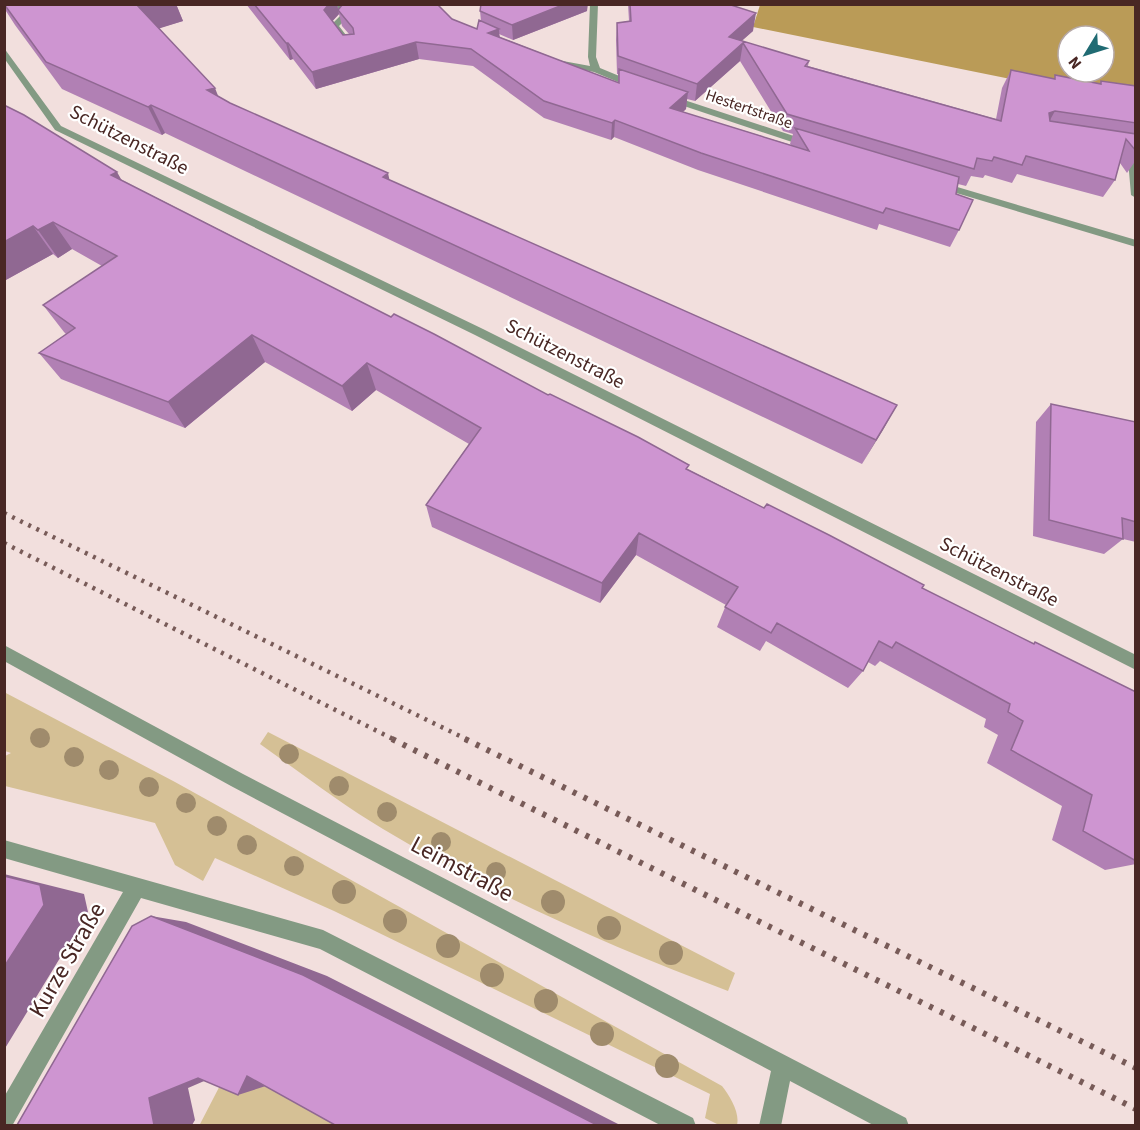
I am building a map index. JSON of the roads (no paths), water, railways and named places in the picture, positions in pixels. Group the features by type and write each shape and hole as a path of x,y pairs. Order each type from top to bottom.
{"street":[{"path":"338,4 347,14 334,26 352,48"},
{"path":"594,4 592,57 596,70"},
{"name":"Schützenstraße","path":"4,51 58,128 490,338 1136,663"},
{"path":"545,60 596,70 651,91"},
{"name":"Hestertstraße","path":"662,95 817,147"},
{"path":"1130,147 1136,195"},
{"path":"931,182 1136,244"},
{"name":"Leimstraße","path":"4,652 237,780 898,1125"},
{"path":"4,849 323,940 685,1125"},
{"name":"Kurze Straße","path":"4,1119 137,887"},
{"path":"770,1125 782,1065"}],"railway":[{"path":"4,513 468,740"},
{"path":"4,543 395,740"},
{"path":"392,739 1136,1109"},
{"path":"465,739 1136,1068"}]}
